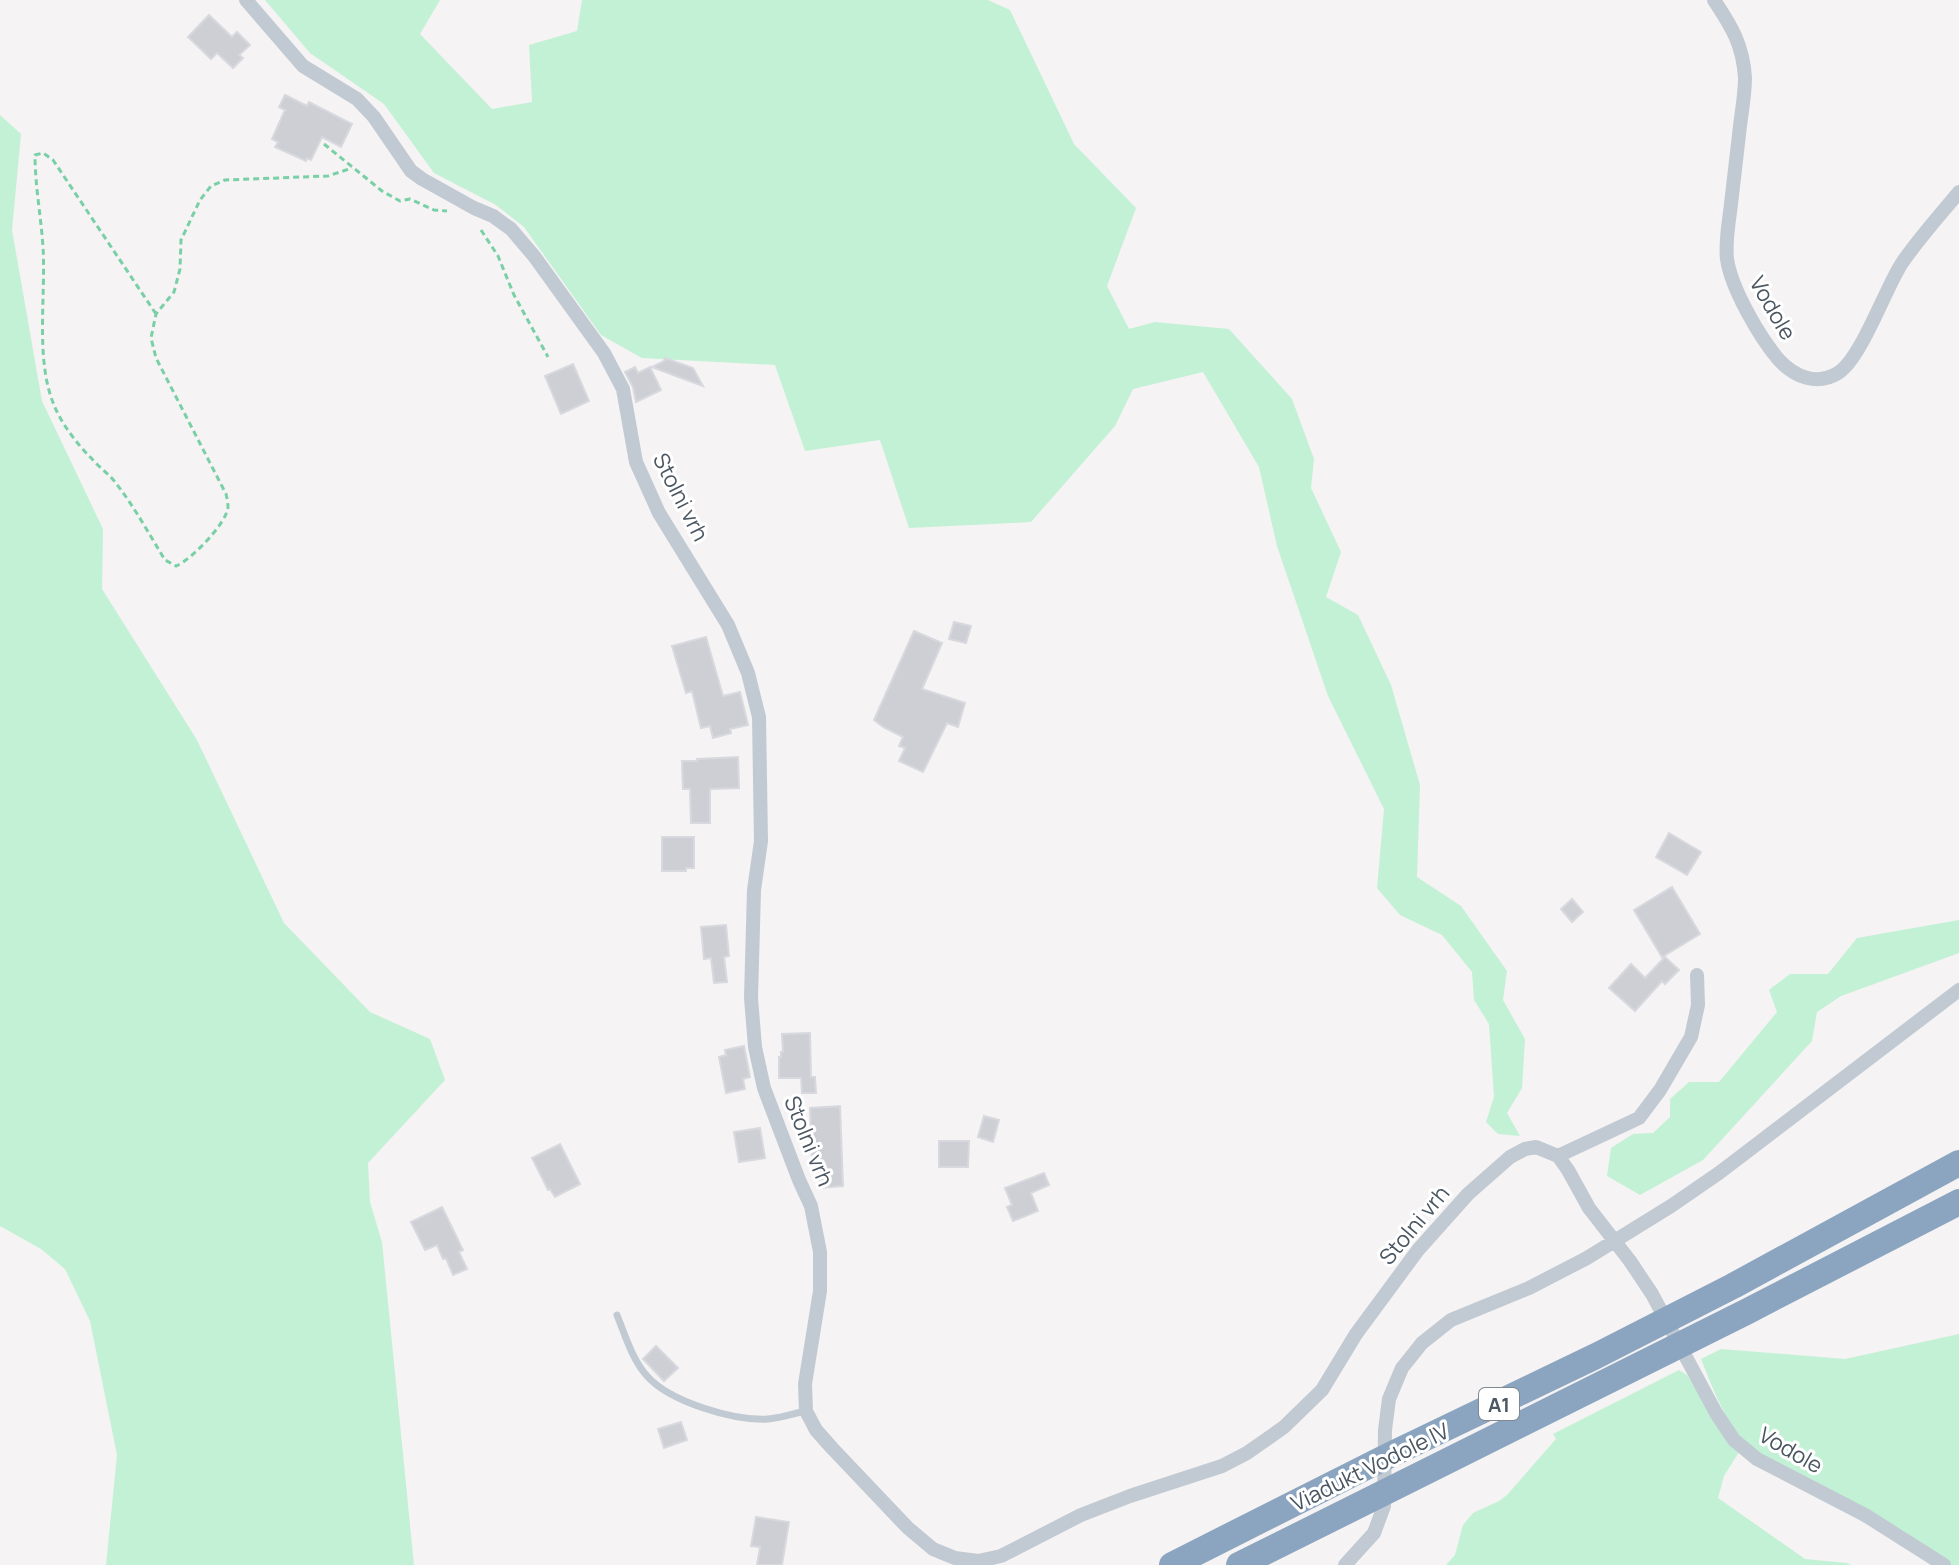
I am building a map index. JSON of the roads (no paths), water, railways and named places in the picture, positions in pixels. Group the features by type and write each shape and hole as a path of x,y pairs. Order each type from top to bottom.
{"highway":[{"name":"Viadukt Vodole IV","path":"1172,1565 1596,1356 1733,1286 1959,1163"},
{"name":"Viadukt Vodole IV","path":"1239,1565 1959,1202"}],"street":[{"name":"Stolni vrh","path":"246,0 303,66 357,99 374,117 411,171 511,229 560,290 604,353 623,389 636,462 659,513 728,625 748,673 759,717 761,841 754,890 751,998 755,1047 764,1088 811,1206 820,1252 820,1291 805,1384 806,1411 816,1430 908,1528 933,1549 955,1558 978,1561 1001,1556 1081,1515 1222,1466 1262,1444 1322,1390 1356,1334 1418,1250 1468,1194 1510,1157 1525,1149 1536,1147 1558,1156"},
{"name":"Vodole","path":"1714,0 1741,47 1745,80 1727,256 1732,280 1758,330 1790,372 1809,380 1822,378 1839,372 1855,356 1902,263 1959,192"},
{"path":"1615,1242 1589,1208 1558,1156 1639,1118 1660,1090 1691,1037 1698,1005 1697,975"},
{"path":"1345,1565 1374,1533 1384,1506 1385,1430 1389,1399 1402,1368 1422,1343 1451,1320 1529,1288 1615,1242 1719,1173 1959,990"},
{"name":"Vodole","path":"1615,1242 1652,1294 1716,1413 1734,1440 1757,1459 1865,1515 1944,1565"}],"lane":[{"path":"617,1315 646,1375 665,1392 738,1416 767,1419 806,1411"}]}
